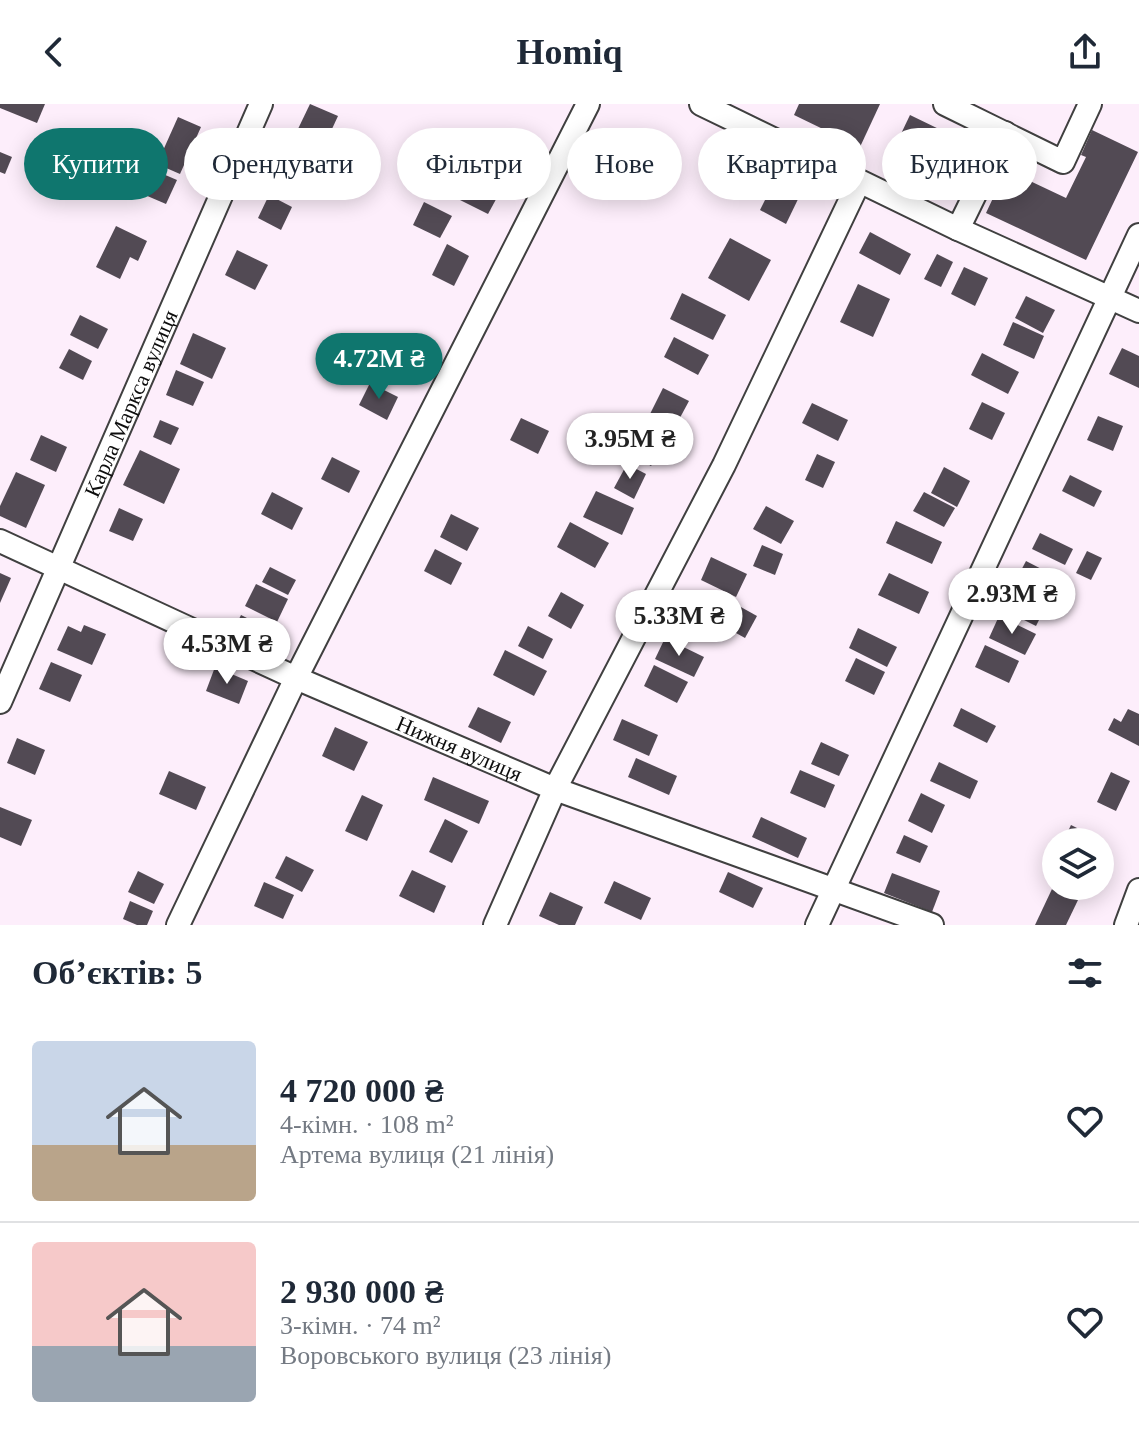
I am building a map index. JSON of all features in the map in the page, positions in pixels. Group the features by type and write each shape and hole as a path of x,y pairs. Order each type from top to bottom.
{"street":[{"name":"Карла Маркса вулиця","path":"0,702 261,104"},
{"path":"178,925 296,678 588,104"},
{"path":"701,104 750,128"},
{"path":"945,104 995,128"},
{"path":"1037,149 1063,162 1090,104"},
{"path":"866,185 1139,311"},
{"path":"495,925 555,789 724,465 850,200"},
{"path":"958,229 972,200"},
{"path":"817,925 1139,235"},
{"name":"Нижня вулиця","path":"0,541 296,678 555,789 932,925"},
{"path":"1126,925 1139,890"}],"building":[{"path":"0,104 45,104 37,123 0,108"},
{"path":"310,104 338,116 332,128 298,128"},
{"path":"799,104 880,104 866,134 866,128 821,128 794,115"},
{"path":"910,115 937,128 904,128"},
{"path":"178,117 201,127 184,128 184,165 180,174 168,169 168,139"},
{"path":"1092,130 1138,152 1086,260 986,213 992,200 1037,200 1037,184 1066,198 1086,157 1081,155"},
{"path":"0,152 12,157 5,174 0,172"},
{"path":"168,176 177,180 168,200"},
{"path":"267,200 279,200 292,207 281,230 258,218"},
{"path":"460,200 496,200 488,214"},
{"path":"765,200 798,200 786,224 760,210"},
{"path":"424,202 452,216 440,238 413,225"},
{"path":"116,226 147,241 138,261 130,257 120,279 96,267"},
{"path":"870,232 911,254 900,275 859,253"},
{"path":"730,238 771,260 749,301 708,278"},
{"path":"447,244 469,256 454,286 432,275"},
{"path":"237,250 268,265 255,290 225,275"},
{"path":"937,254 953,262 941,287 924,279"},
{"path":"964,267 988,278 975,306 951,294"},
{"path":"858,284 890,299 873,337 840,322"},
{"path":"682,293 726,315 713,340 670,319"},
{"path":"1026,296 1055,310 1043,333 1015,318"},
{"path":"80,315 108,329 98,349 70,335"},
{"path":"1013,322 1044,336 1034,359 1003,345"},
{"path":"193,333 226,348 212,379 180,364"},
{"path":"674,337 709,355 698,375 664,357"},
{"path":"1122,348 1139,356 1139,388 1109,374"},
{"path":"69,349 92,361 83,380 59,368"},
{"path":"982,353 1019,372 1008,394 971,375"},
{"path":"176,370 204,382 193,406 166,395"},
{"path":"370,383 398,397 387,420 359,405"},
{"path":"663,388 689,401 675,427 650,414"},
{"path":"982,402 1005,413 992,440 969,429"},
{"path":"812,403 848,420 838,441 802,423"},
{"path":"1098,416 1123,426 1113,451 1087,440"},
{"path":"521,418 549,431 538,454 510,440"},
{"path":"160,420 179,428 171,445 153,437"},
{"path":"630,428 663,447 651,466 619,447"},
{"path":"41,435 67,447 56,472 30,460"},
{"path":"140,450 180,469 164,504 123,485"},
{"path":"817,454 835,462 823,488 805,480"},
{"path":"332,457 360,471 349,493 321,479"},
{"path":"627,464 646,474 634,499 614,488"},
{"path":"944,467 970,481 957,507 931,493"},
{"path":"16,472 45,485 26,528 0,516 0,506"},
{"path":"1070,475 1102,491 1094,507 1062,491"},
{"path":"596,491 634,508 622,535 583,517"},
{"path":"272,492 303,508 292,530 261,514"},
{"path":"924,492 955,508 944,527 913,511"},
{"path":"766,506 794,521 781,544 753,529"},
{"path":"119,508 143,519 133,541 109,531"},
{"path":"451,514 479,528 467,551 440,537"},
{"path":"896,521 942,542 932,564 886,543"},
{"path":"570,522 609,543 595,568 557,547"},
{"path":"1040,533 1073,549 1065,565 1032,549"},
{"path":"762,545 783,554 775,575 753,566"},
{"path":"435,549 462,563 451,585 424,571"},
{"path":"1087,551 1102,558 1091,580 1076,573"},
{"path":"711,557 747,574 736,597 701,580"},
{"path":"1026,561 1057,577 1047,596 1016,580"},
{"path":"270,567 296,580 288,595 262,582"},
{"path":"0,573 11,578 0,603"},
{"path":"889,573 929,592 919,614 878,595"},
{"path":"256,584 288,599 277,622 245,606"},
{"path":"561,592 584,605 571,629 548,616"},
{"path":"1024,595 1046,606 1036,626 1014,615"},
{"path":"721,596 757,616 745,638 709,618"},
{"path":"241,615 273,631 262,653 230,637"},
{"path":"999,616 1036,634 1025,655 989,638"},
{"path":"84,625 106,634 92,665 57,650 68,626 81,632"},
{"path":"528,626 553,639 543,659 518,646"},
{"path":"858,628 897,647 887,667 849,648"},
{"path":"665,638 704,657 694,677 655,659"},
{"path":"985,645 1019,661 1009,683 975,667"},
{"path":"505,650 547,671 534,696 493,675"},
{"path":"856,658 885,672 874,695 845,681"},
{"path":"51,662 82,675 70,702 39,689"},
{"path":"654,665 688,682 677,703 644,686"},
{"path":"215,667 248,681 239,704 206,691"},
{"path":"478,707 511,722 501,743 468,727"},
{"path":"961,708 996,726 987,743 953,726"},
{"path":"1128,709 1139,714 1139,746 1108,730 1114,718 1121,722"},
{"path":"622,719 658,735 649,756 613,740"},
{"path":"335,727 368,742 354,771 322,756"},
{"path":"17,738 45,750 35,775 7,763"},
{"path":"821,742 849,755 839,776 811,764"},
{"path":"636,758 677,776 669,795 628,777"},
{"path":"939,762 978,781 970,799 930,781"},
{"path":"800,770 835,785 825,808 790,793"},
{"path":"169,771 206,787 196,810 159,794"},
{"path":"1111,772 1130,781 1116,811 1097,802"},
{"path":"433,777 489,801 479,824 424,800"},
{"path":"921,793 945,805 932,833 908,821"},
{"path":"362,795 383,805 367,841 345,831"},
{"path":"0,807 32,820 21,846 0,837"},
{"path":"761,817 807,838 798,858 752,837"},
{"path":"445,819 468,831 452,863 429,852"},
{"path":"904,835 928,846 920,863 896,853"},
{"path":"286,856 314,870 302,892 275,878"},
{"path":"412,870 446,886 434,913 399,896"},
{"path":"138,871 164,884 154,904 128,892"},
{"path":"728,872 763,888 753,908 719,892"},
{"path":"892,873 940,891 932,912 884,893"},
{"path":"614,881 651,898 641,920 604,903"},
{"path":"264,882 294,895 283,919 254,906"},
{"path":"550,892 583,907 575,925 559,925 539,916"},
{"path":"1047,900 1078,900 1066,925 1035,925"},
{"path":"130,901 153,911 147,925 137,925 123,919"}]}
